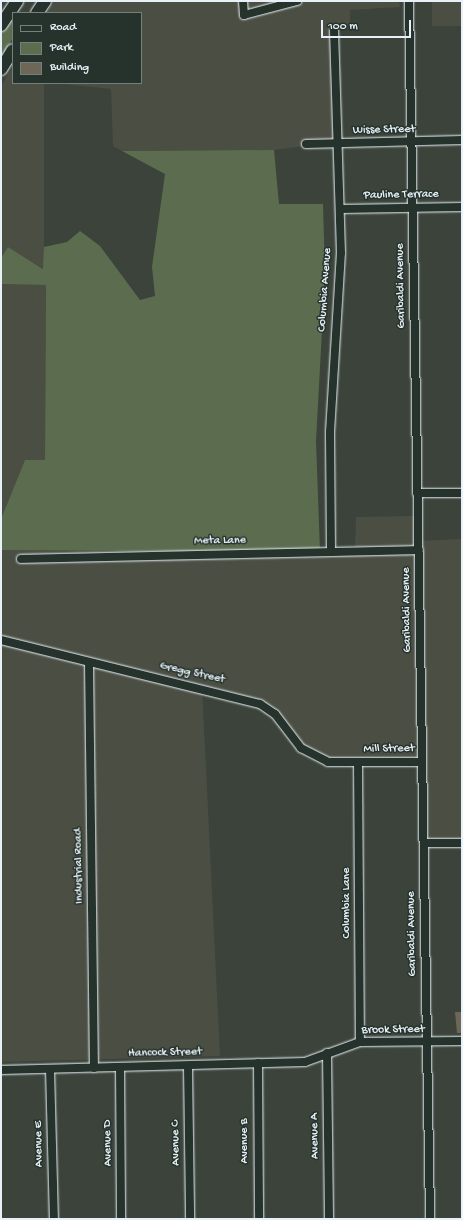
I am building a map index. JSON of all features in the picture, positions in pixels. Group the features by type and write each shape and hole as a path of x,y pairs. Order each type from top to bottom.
{"highway":[{"path":"1,14 9,1"},
{"path":"1,25 17,1"},
{"path":"38,12 45,1"},
{"path":"1,69 12,52"}],"street":[{"path":"243,1 244,15 297,1"},
{"name":"Garibaldi Avenue","path":"409,1 430,1219"},
{"name":"Columbia Avenue","path":"331,551 330,432 340,273 341,209 334,31"},
{"name":"Wisse Street","path":"306,144 412,143 462,140"},
{"name":"Pauline Terrace","path":"341,209 462,208"},
{"path":"417,493 462,493"},
{"name":"Meta Lane","path":"21,558 419,550"},
{"name":"Gregg Street","path":"1,640 89,663 260,704 275,714 293,740 310,755 332,762 358,763"},
{"name":"Industrial Road","path":"89,663 94,1068"},
{"name":"Mill Street","path":"358,763 421,762"},
{"name":"Columbia Lane","path":"358,763 360,1042"},
{"path":"424,843 462,843"},
{"name":"Brook Street","path":"327,1053 360,1042 462,1041"},
{"name":"Hancock Street","path":"1,1070 188,1067 258,1062 305,1062 327,1053"},
{"name":"Avenue A","path":"327,1053 329,1219"},
{"name":"Avenue B","path":"258,1062 259,1219"},
{"name":"Avenue D","path":"120,1067 121,1219"},
{"name":"Avenue C","path":"188,1067 190,1219"},
{"name":"Avenue E","path":"50,1069 54,1219"}],"shaded area":[{"path":"54,1 399,1 400,7 350,10 350,28 334,28 336,142 274,150 122,151 113,146 111,89 65,84 142,84 142,12 48,12"},
{"path":"432,1 462,1 462,26 432,26"},
{"path":"12,69 12,84 44,84 44,269 8,247 1,258 1,86"},
{"path":"1,284 46,285 45,460 25,460 1,519"},
{"path":"416,516 416,541 462,539 462,842 423,844 420,762 322,758 307,749 276,713 202,687 220,1056 1,1062 1,550 355,550 356,517"}],"green space":[{"path":"12,15 12,40 1,58 1,31"},
{"path":"274,150 279,204 323,204 325,275 316,441 320,552 1,550 1,519 25,460 45,460 46,285 1,284 1,258 8,247 43,269 44,247 67,242 80,231 100,246 140,300 155,296 152,267 165,174 122,151"}],"building":[{"path":"455,1012 462,1012 462,1033 457,1033"}]}
